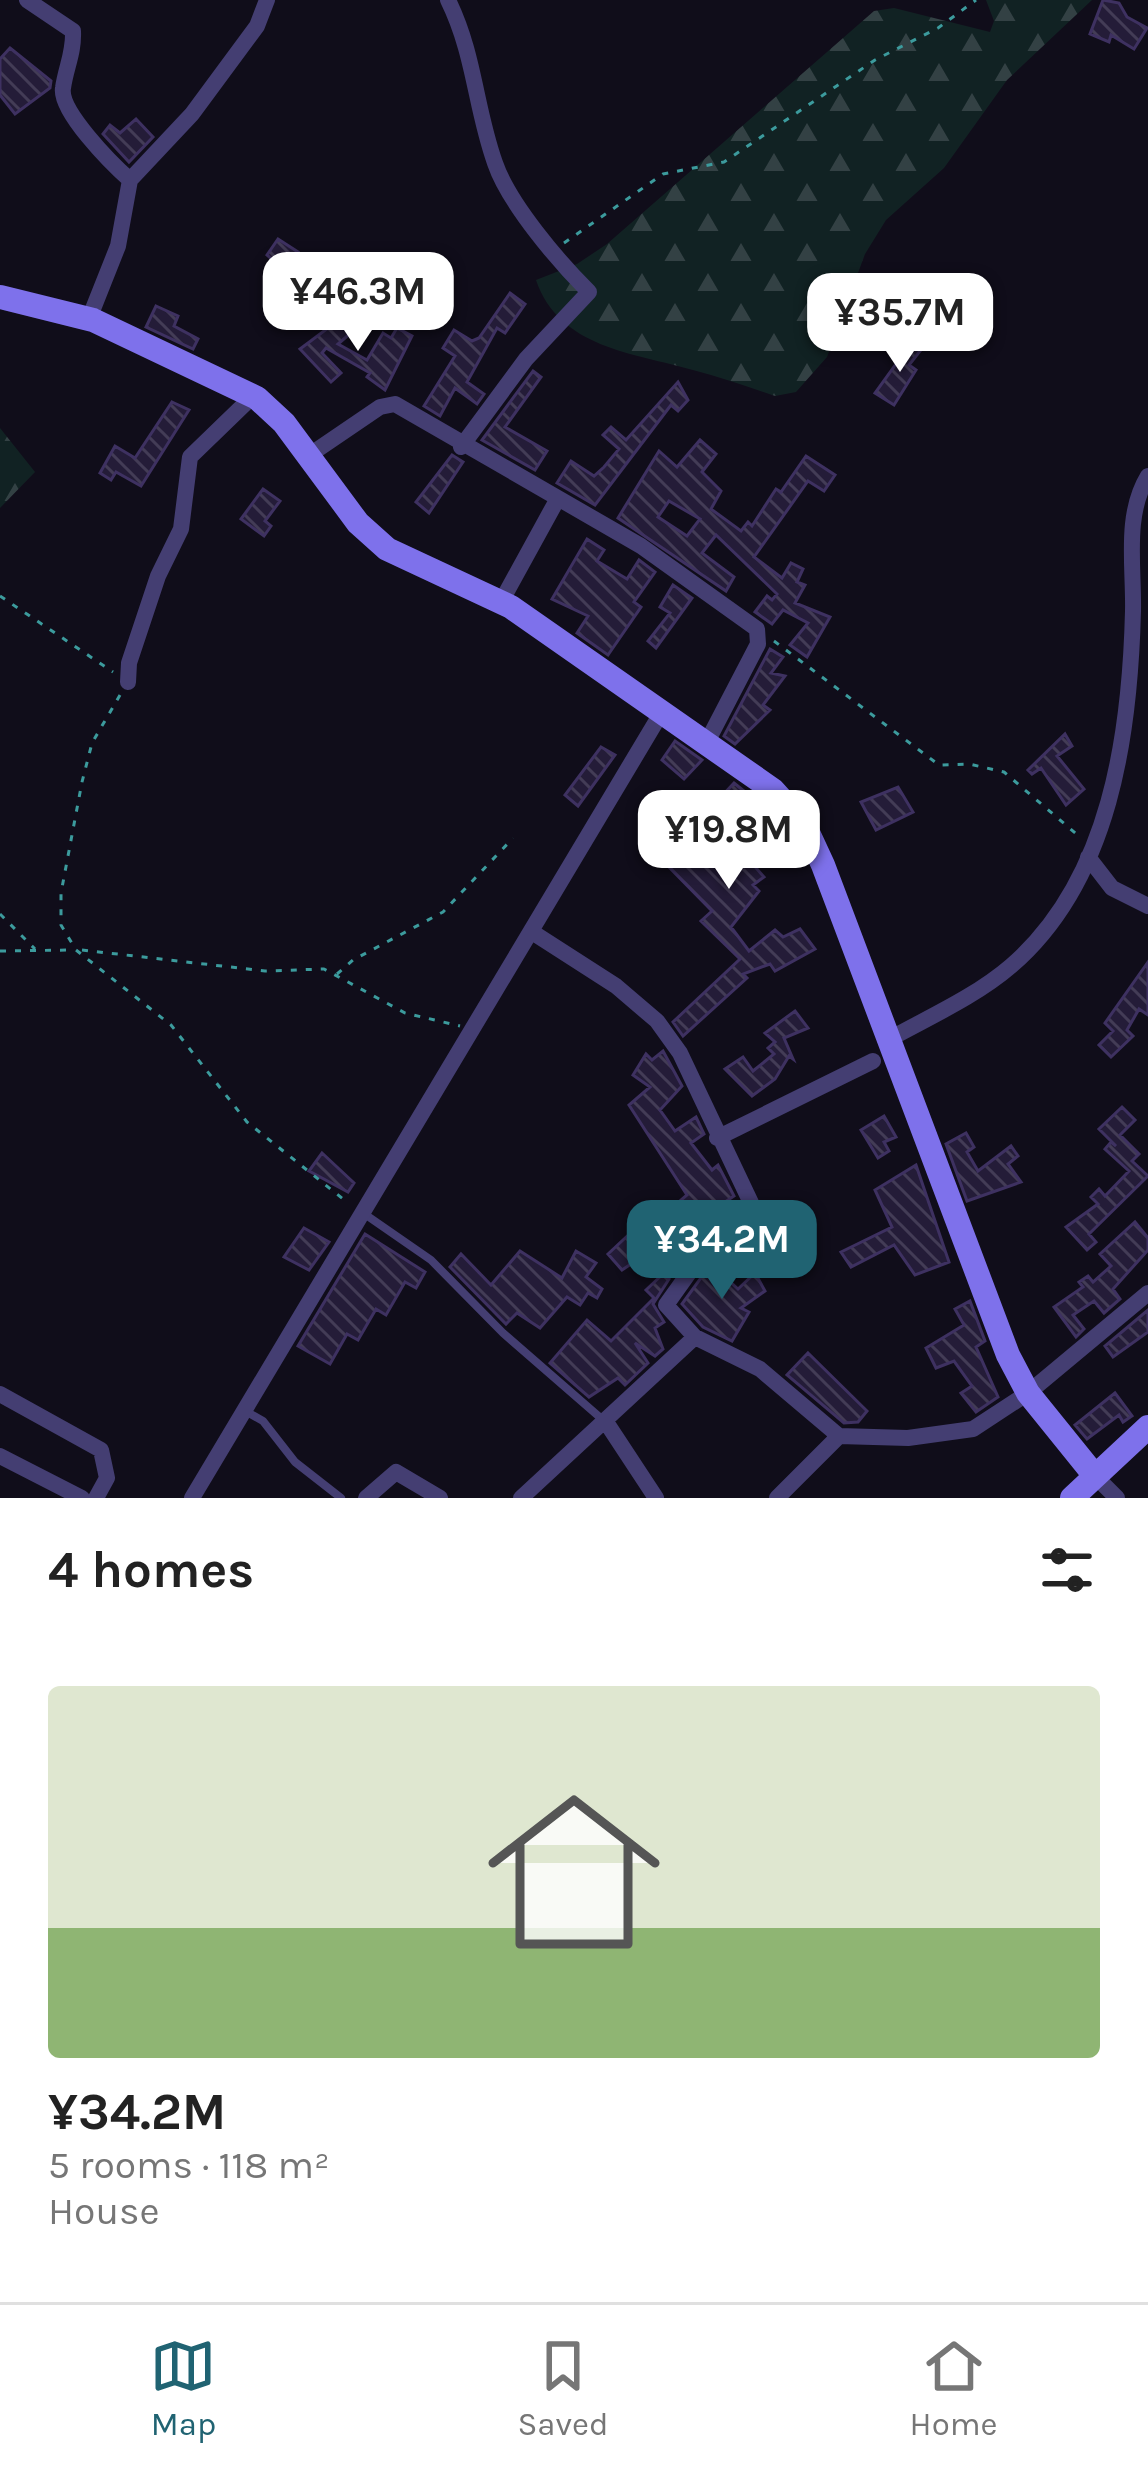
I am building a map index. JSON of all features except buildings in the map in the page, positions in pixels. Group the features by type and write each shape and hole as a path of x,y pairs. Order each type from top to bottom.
{"street":[{"path":"27,0 74,31 74,56 62,90 65,107 130,180"},
{"path":"89,319 118,246 130,180 192,114 257,26 267,0"},
{"path":"448,0 469,44 495,166 554,251 590,292 526,359 461,447"},
{"path":"0,297 89,319 253,396 284,423 358,523 387,549 501,602 773,790 804,824 879,1051 1028,1394 1117,1498"},
{"path":"128,682 129,663 158,575 181,529 190,457 253,396"},
{"path":"308,456 380,407 395,404 461,447 641,547 757,629 758,644 707,742"},
{"path":"717,1138 879,1051 1012,965 1066,895 1090,851 1120,762 1133,614 1133,510 1148,476"},
{"path":"501,602 557,500"},
{"path":"192,1498 663,710"},
{"path":"1090,851 1112,888 1148,906"},
{"path":"532,932 602,976 657,1021 680,1053 752,1205 706,1249 666,1305 694,1337 760,1369 839,1436 908,1438 974,1429 1028,1394 1148,1292"},
{"path":"521,1498 694,1337"},
{"path":"0,1394 101,1450 106,1478 96,1498"},
{"path":"606,1422 656,1498"},
{"path":"1072,1498 1148,1426"},
{"path":"777,1498 839,1436"},
{"path":"0,1456 82,1498"},
{"path":"366,1498 396,1472 440,1498"}],"lane":[{"path":"364,1214 431,1260 502,1333 606,1422"},
{"path":"247,1412 262,1421 295,1462 341,1498"}],"path":[{"path":"554,251 663,174 724,162 859,70 938,28 976,0"},
{"path":"0,596 128,682 92,743 82,782 58,913 76,950 161,1015 247,1122 364,1214"},
{"path":"757,629 939,765 969,764 1004,772 1090,851"},
{"path":"337,974 353,960 443,912 512,838"},
{"path":"0,914 36,951"},
{"path":"0,951 76,950 265,971 308,967 337,974 405,1013 472,1033"}],"green space":[{"path":"986,0 1092,0 1007,80 944,168 886,220 865,254 827,357 796,392 775,396 623,352 580,334 547,303 536,280 577,264 607,244 874,11 894,8 990,32 994,21"},
{"path":"0,428 35,472 0,508"}]}
